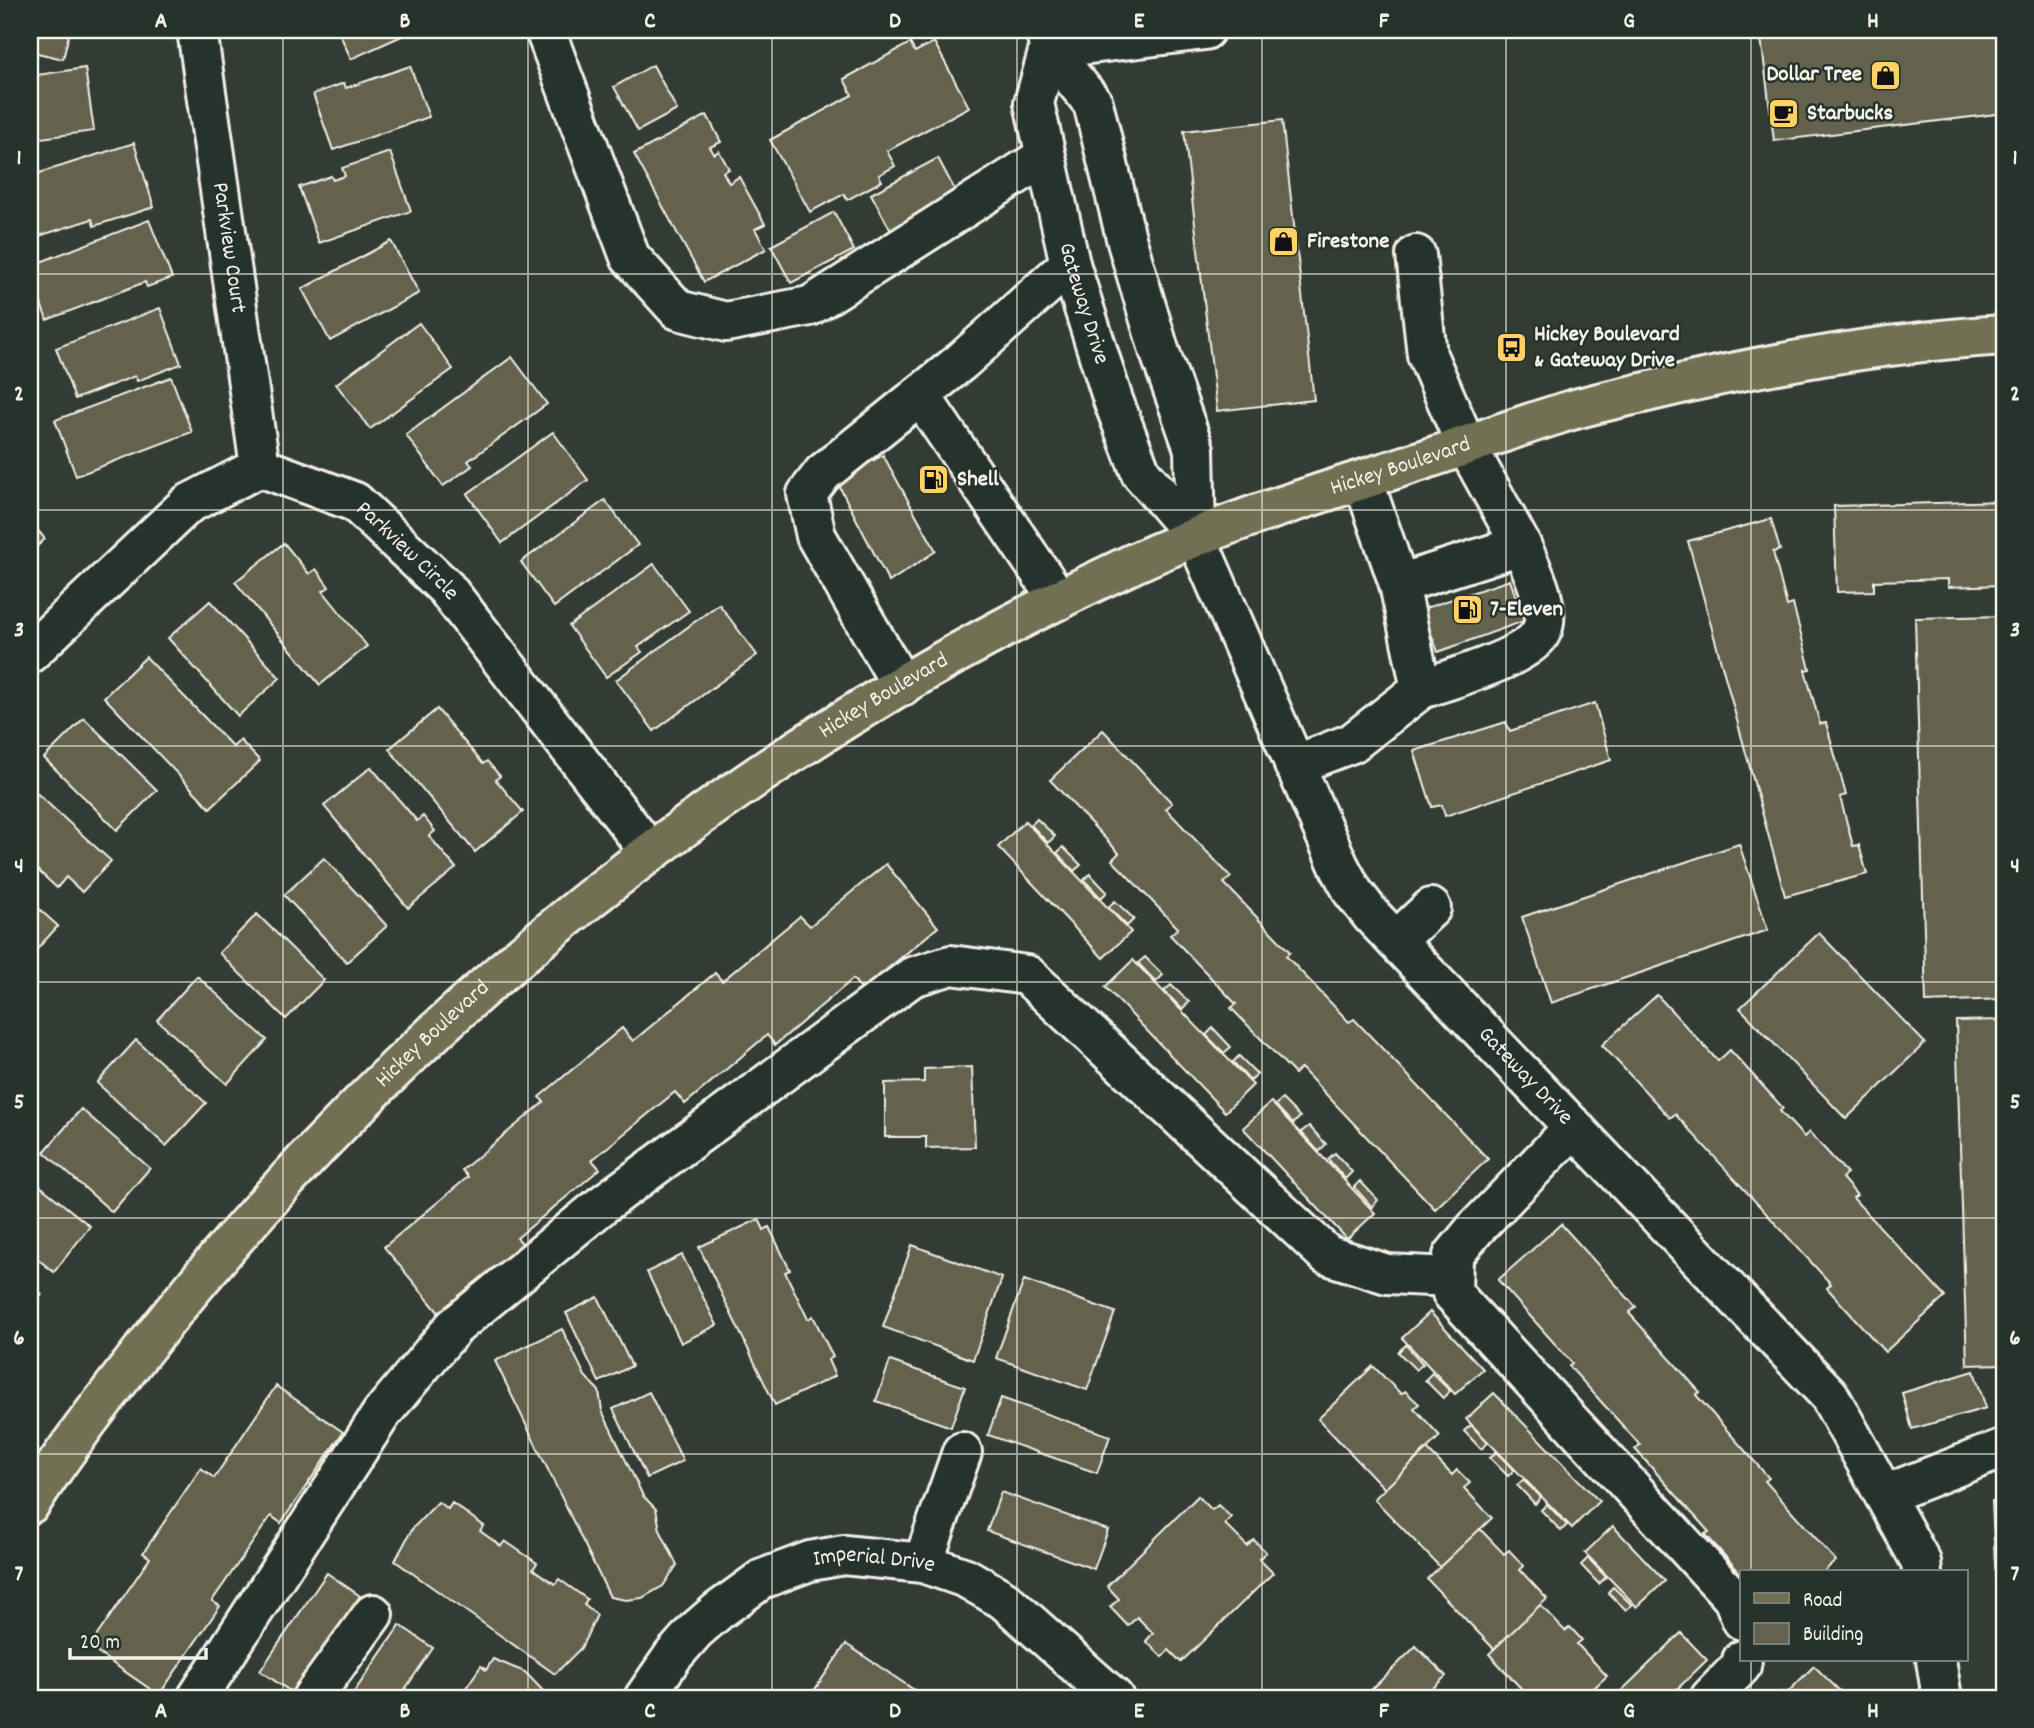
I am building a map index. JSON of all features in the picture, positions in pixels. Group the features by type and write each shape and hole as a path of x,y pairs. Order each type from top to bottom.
{"main road":[{"name":"Hickey Boulevard","path":"30,1504 105,1398 174,1309 323,1139 406,1057 492,979 649,851 788,756 902,686 1059,600 1134,563 1196,537 1564,412 1810,356 2004,335"}],"street":[{"name":"Parkview Court","path":"197,30 260,467"},
{"path":"545,30 630,257 678,310 726,322 810,306 1044,157"},
{"path":"1048,39 1205,30"},
{"name":"Gateway Drive","path":"1048,39 1034,103 1070,264 1113,400 1141,473 1196,537 1294,765 1353,891 1396,941 1829,1395 1921,1562 1922,1570"},
{"name":"Gateway Drive","path":"1048,39 1093,103 1159,351 1194,449 1196,537"},
{"path":"1294,765 1352,743 1421,689 1511,657 1528,646 1541,632 1544,619 1542,598 1521,544 1466,446 1427,355 1416,255"},
{"path":"902,686 816,536 807,494 822,472 962,362 1070,264"},
{"path":"920,396 1059,600"},
{"path":"30,653 188,504 260,467"},
{"name":"Parkview Circle","path":"260,467 355,502 446,588 649,851"},
{"path":"1363,480 1398,584 1421,689"},
{"path":"1398,584 1521,544"},
{"path":"1396,941 1431,908"},
{"path":"197,1698 382,1413 454,1327 602,1205 912,977 951,965 1027,975 1327,1255 1387,1274 1452,1277"},
{"path":"1574,1128 1475,1229 1453,1256 1451,1293 1733,1598 1740,1615"},
{"path":"1884,1495 2004,1448"},
{"path":"923,1563 962,1452"},
{"name":"Imperial Drive","path":"644,1698 673,1656 695,1631 762,1579 810,1561 845,1555 923,1563 966,1578 1004,1600 1114,1698"},
{"path":"312,1698 373,1614"},
{"path":"1710,1698 1741,1666 1742,1662"},
{"path":"1936,1662 1942,1698"}],"building":[{"path":"30,30 70,30 63,59 33,52 34,49 30,47"},
{"path":"338,30 415,30 351,59"},
{"name":"Dollar Tree","path":"1760,30 2004,30 2004,113 1774,141"},
{"path":"934,42 969,107 887,151 895,166 879,175 882,181 847,200 844,194 810,212 770,140 852,95 844,79 910,43 915,52"},
{"path":"653,65 677,110 638,131 614,87"},
{"path":"410,66 429,117 333,150 313,94 344,83 346,88"},
{"path":"85,68 94,131 34,139 33,134 30,135 30,76"},
{"path":"707,115 721,142 710,147 714,154 719,151 729,169 723,172 729,183 739,177 765,224 755,229 766,249 704,282 634,154"},
{"path":"1282,120 1314,400 1217,411 1184,131"},
{"path":"134,143 154,207 94,226 92,219 39,236 30,207 30,176"},
{"path":"390,152 411,211 319,243 299,187 331,176 333,180 345,176 342,168"},
{"path":"938,158 958,196 891,231 871,194"},
{"path":"834,212 854,250 791,283 771,246"},
{"path":"149,220 172,278 147,287 145,282 47,320 30,274 30,266"},
{"path":"391,241 419,293 330,341 302,289"},
{"path":"160,308 181,364 137,381 135,376 75,399 56,348"},
{"path":"419,323 453,369 370,429 336,384"},
{"path":"512,357 547,404 468,461 472,466 443,486 406,435"},
{"path":"171,377 192,432 76,476 55,420"},
{"path":"553,432 588,480 502,543 467,494"},
{"path":"883,455 936,551 889,582 836,480"},
{"path":"605,500 638,545 554,607 521,562"},
{"path":"2004,501 2002,585 1948,587 1948,579 1874,581 1874,591 1837,592 1834,506"},
{"path":"1771,519 1780,550 1773,552 1787,606 1793,604 1810,669 1805,670 1820,724 1826,723 1846,795 1840,797 1853,846 1859,845 1867,874 1785,896 1688,541"},
{"path":"30,521 45,539 30,553"},
{"path":"284,543 309,574 316,569 329,587 323,591 367,646 320,685 235,582"},
{"path":"654,564 689,611 638,647 642,652 606,677 569,626"},
{"path":"1510,580 1524,621 1438,652 1422,609"},
{"path":"210,601 280,678 238,716 168,638"},
{"path":"719,604 757,655 654,731 616,680"},
{"path":"2004,616 2004,999 1926,1002 1915,618"},
{"path":"146,657 233,747 240,740 260,761 210,808 104,697"},
{"path":"1595,703 1611,760 1445,816 1442,805 1432,807 1414,751 1506,722 1510,731"},
{"path":"437,709 483,764 487,761 500,776 496,780 523,812 475,852 389,749"},
{"path":"84,718 157,790 117,830 44,758"},
{"path":"1103,730 1172,803 1166,809 1231,877 1224,883 1290,952 1286,956 1349,1022 1354,1019 1488,1159 1435,1209 1301,1068 1295,1074 1231,1008 1236,1004 1170,935 1178,928 1112,860 1119,853 1050,780"},
{"path":"371,767 417,821 423,816 435,831 429,836 456,868 408,908 324,806"},
{"path":"30,787 111,861 82,892 66,877 57,888 30,863"},
{"path":"1037,819 1055,836 1048,843 1031,825"},
{"path":"1025,821 1131,932 1103,958 998,847"},
{"path":"1739,844 1768,930 1551,1003 1522,917"},
{"path":"1063,847 1081,865 1074,871 1057,853"},
{"path":"324,858 387,926 347,962 284,895"},
{"path":"886,864 938,927 862,990 853,979 775,1045 767,1035 685,1104 675,1092 592,1160 600,1169 517,1238 523,1244 439,1313 384,1247 468,1177 462,1170 544,1102 539,1097 622,1028 633,1041 715,973 722,981 800,916 810,926"},
{"path":"1090,874 1107,892 1101,898 1084,880"},
{"path":"30,901 58,926 30,957"},
{"path":"1115,901 1134,919 1127,926 1108,907"},
{"path":"257,914 324,980 286,1019 219,953"},
{"path":"1819,933 1925,1043 1846,1119 1740,1008"},
{"path":"1145,957 1163,975 1156,982 1138,963"},
{"path":"1133,960 1253,1085 1225,1112 1105,987"},
{"path":"197,976 267,1040 227,1084 157,1020"},
{"path":"1171,985 1189,1002 1182,1009 1164,991"},
{"path":"1657,995 1718,1061 1730,1050 1783,1108 1780,1111 1804,1137 1809,1132 1847,1173 1842,1178 1857,1195 1853,1198 1945,1297 1885,1352 1827,1288 1831,1284 1675,1114 1670,1118 1602,1045"},
{"path":"2004,1020 2004,1364 1967,1365 1956,1021"},
{"path":"1213,1028 1231,1047 1224,1053 1206,1035"},
{"path":"136,1040 206,1103 166,1146 97,1083"},
{"path":"1239,1056 1257,1074 1250,1081 1233,1062"},
{"path":"972,1067 975,1147 926,1148 926,1137 885,1137 885,1083 924,1082 924,1069"},
{"path":"1282,1099 1300,1117 1293,1124 1275,1105"},
{"path":"1271,1102 1375,1213 1347,1239 1243,1128"},
{"path":"81,1109 150,1168 112,1212 44,1152"},
{"path":"1309,1126 1326,1144 1319,1152 1301,1132"},
{"path":"1335,1153 1352,1172 1345,1179 1328,1159"},
{"path":"30,1178 90,1226 54,1272 30,1253"},
{"path":"1360,1181 1378,1200 1372,1207 1354,1187"},
{"path":"759,1219 764,1230 769,1227 790,1270 785,1272 808,1319 813,1316 833,1357 828,1360 835,1376 775,1405 699,1247"},
{"path":"1561,1224 1636,1307 1629,1313 1700,1392 1696,1395 1769,1478 1765,1481 1836,1561 1825,1570 1740,1570 1740,1573 1705,1534 1709,1532 1635,1449 1640,1445 1569,1366 1572,1363 1498,1280"},
{"path":"912,1245 1002,1278 973,1360 883,1327"},
{"path":"682,1255 717,1325 681,1343 647,1272"},
{"path":"1024,1280 1115,1312 1087,1390 996,1358"},
{"path":"30,1286 42,1294 30,1311"},
{"path":"598,1297 632,1366 599,1382 566,1313"},
{"path":"1430,1312 1483,1369 1455,1394 1402,1338"},
{"path":"562,1329 585,1376 599,1391 602,1411 643,1496 656,1509 660,1530 677,1565 663,1586 642,1598 626,1600 610,1597 495,1361"},
{"path":"1406,1345 1423,1364 1416,1370 1398,1352"},
{"path":"890,1361 965,1387 951,1427 876,1401"},
{"path":"1373,1366 1401,1394 1405,1391 1419,1404 1414,1408 1440,1436 1385,1489 1318,1419"},
{"path":"1974,1371 1986,1408 1912,1429 1902,1393"},
{"path":"1432,1373 1450,1391 1443,1398 1425,1380"},
{"path":"276,1386 343,1432 281,1523 271,1516 212,1601 220,1606 159,1695 89,1647 150,1558 143,1553 201,1468 214,1478"},
{"path":"649,1392 683,1461 647,1478 613,1409"},
{"path":"1494,1393 1599,1501 1572,1528 1466,1419"},
{"path":"1001,1398 1110,1436 1097,1473 988,1435"},
{"path":"1471,1425 1488,1443 1481,1449 1464,1431"},
{"path":"1427,1449 1452,1475 1457,1470 1470,1483 1464,1488 1492,1518 1440,1567 1374,1499"},
{"path":"1496,1452 1514,1470 1508,1476 1490,1458"},
{"path":"1523,1480 1541,1497 1535,1504 1517,1485"},
{"path":"1001,1492 1108,1530 1094,1569 987,1531"},
{"path":"1198,1496 1212,1510 1218,1505 1231,1517 1225,1524 1247,1546 1254,1540 1266,1552 1259,1559 1273,1573 1181,1662 1169,1650 1162,1657 1146,1641 1153,1633 1137,1617 1128,1626 1110,1607 1119,1599 1107,1586"},
{"path":"1992,1501 2004,1501 2004,1585 1996,1585"},
{"path":"438,1502 448,1509 452,1503 484,1526 480,1531 501,1546 505,1541 537,1563 533,1569 555,1584 559,1579 587,1599 584,1605 597,1615 581,1648 555,1674 395,1561 412,1529"},
{"path":"1547,1504 1567,1525 1561,1531 1541,1510"},
{"path":"1613,1526 1665,1581 1637,1607 1585,1553"},
{"path":"1480,1529 1504,1554 1509,1550 1524,1566 1520,1570 1547,1599 1494,1649 1427,1579"},
{"path":"1588,1558 1606,1577 1599,1584 1581,1565"},
{"path":"327,1573 360,1596 293,1693 260,1671"},
{"path":"1613,1587 1632,1605 1626,1610 1608,1592"},
{"path":"1540,1605 1565,1631 1570,1627 1582,1640 1577,1644 1607,1676 1583,1698 1530,1698 1489,1654"},
{"path":"400,1625 433,1648 399,1698 350,1698"},
{"path":"1681,1633 1707,1660 1668,1698 1614,1698"},
{"path":"846,1644 926,1698 809,1698"},
{"path":"1416,1646 1446,1676 1422,1698 1363,1698"},
{"path":"493,1659 525,1672 547,1698 459,1698 481,1666 486,1670"},
{"path":"1814,1666 1847,1698 1774,1698 1781,1692 1785,1695"}],"place":[{"name":"Dollar Tree","path":"1885,75"},
{"name":"Starbucks","path":"1784,114"},
{"name":"Firestone","path":"1284,242"},
{"name":"Hickey Boulevard & Gateway Drive","path":"1511,348"},
{"name":"Shell","path":"934,480"},
{"name":"7-Eleven","path":"1467,610"}]}
